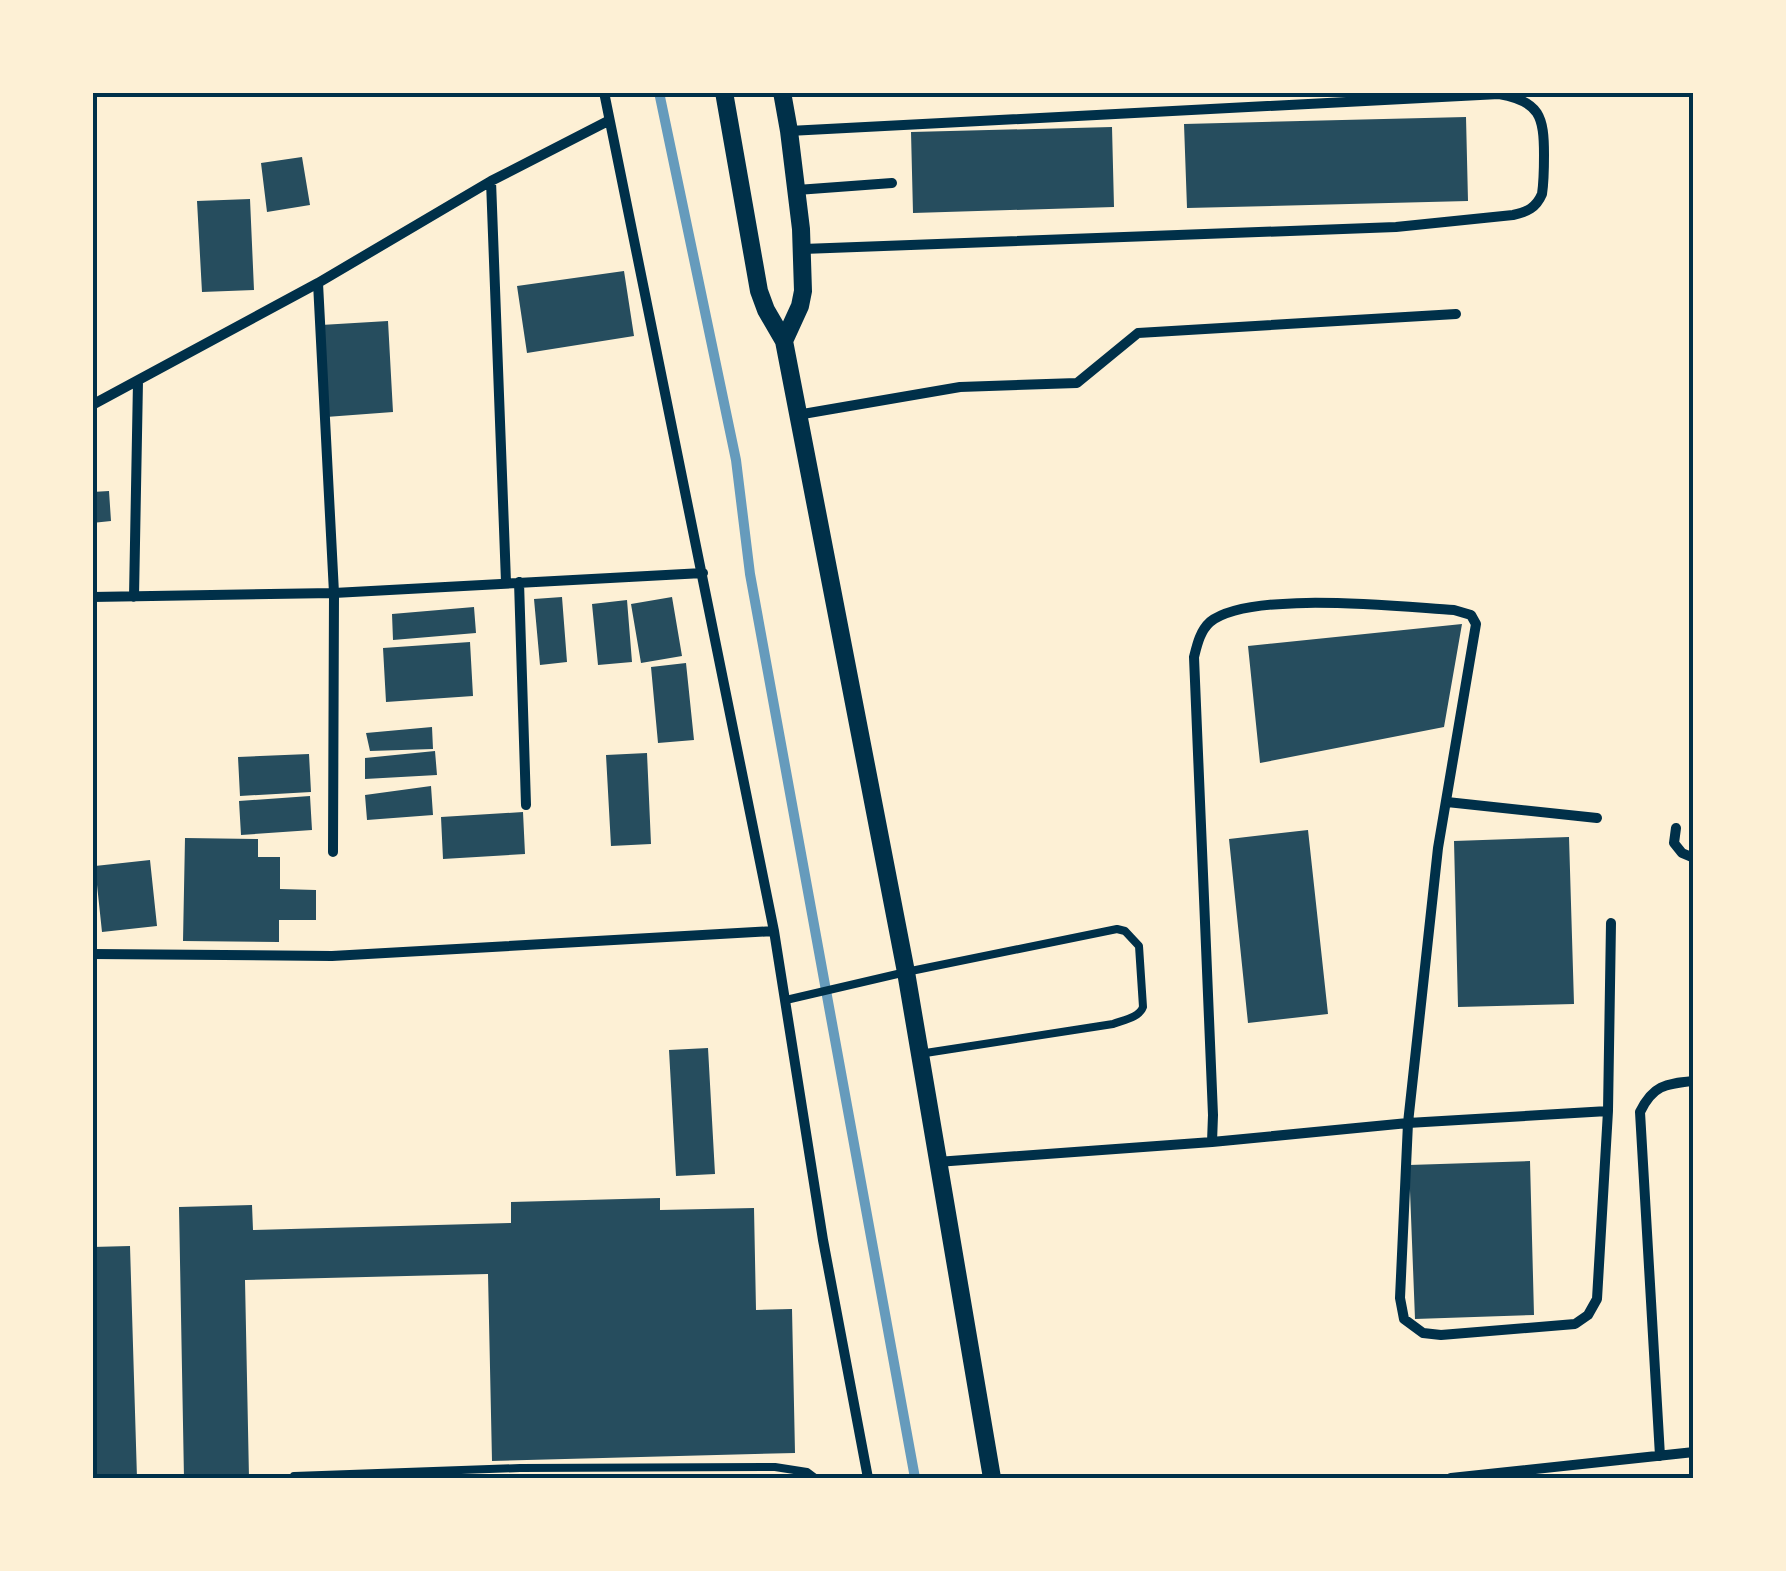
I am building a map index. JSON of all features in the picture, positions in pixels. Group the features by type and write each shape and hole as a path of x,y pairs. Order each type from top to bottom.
{"street":[{"path":"604,92 774,932 823,1240 868,1478"},
{"path":"724,92 759,291 784,341 906,972 992,1478"},
{"path":"782,92 797,190 803,291 784,341"},
{"path":"789,131 1499,94 1528,102 1538,112 1544,129 1542,194 1529,211 1513,216 1396,227 802,249"},
{"path":"92,405 318,283 490,182 608,121"},
{"path":"490,182 526,805"},
{"path":"797,190 892,183"},
{"path":"318,283 334,593 334,852"},
{"path":"798,415 960,386 1077,383 1138,333 1456,314"},
{"path":"134,597 138,381"},
{"path":"92,597 334,593 703,573"},
{"path":"1212,1142 1194,656 1198,640 1210,622 1246,607 1333,602 1454,610 1470,615 1476,624 1438,848 1408,1122 1400,1298 1404,1318 1423,1333 1576,1324 1588,1316 1598,1299 1608,1111 1611,922"},
{"path":"1447,802 1596,818"},
{"path":"1676,828 1674,843 1682,853 1694,858"},
{"path":"92,954 332,956 774,932"},
{"path":"1660,1456 1640,1112 1648,1096 1666,1084 1694,1081"},
{"path":"937,1162 1212,1142 1408,1122 1608,1111"},
{"path":"1451,1478 1694,1452"},
{"path":"1604,1463 1605,1478"}],"lane":[{"path":"786,1000 1117,929 1139,946 1142,1007 1132,1017 1112,1024 920,1054"},
{"path":"294,1476 520,1468 775,1466 807,1472 815,1478"}],"building":[{"path":"1466,117 1468,201 1187,208 1184,124"},
{"path":"1112,127 1114,207 913,213 911,132"},
{"path":"302,157 310,205 267,212 261,163"},
{"path":"250,199 254,290 202,292 197,201"},
{"path":"624,271 634,336 527,353 517,286"},
{"path":"388,321 393,412 326,417 321,325"},
{"path":"109,491 111,521 92,523 92,492"},
{"path":"562,597 567,662 540,665 534,599"},
{"path":"672,597 682,656 641,663 631,604"},
{"path":"627,600 632,662 598,665 592,604"},
{"path":"474,607 476,633 393,640 392,614"},
{"path":"1462,624 1444,727 1260,763 1248,646"},
{"path":"470,642 473,696 386,702 383,648"},
{"path":"686,663 694,740 658,743 651,667"},
{"path":"432,727 433,749 370,751 366,733"},
{"path":"435,751 437,775 365,779 365,758"},
{"path":"647,753 651,844 611,846 606,755"},
{"path":"309,754 311,792 240,796 238,757"},
{"path":"431,786 433,815 367,820 365,795"},
{"path":"310,796 312,830 241,835 239,801"},
{"path":"523,812 525,854 443,859 441,817"},
{"path":"1308,830 1328,1014 1248,1023 1229,839"},
{"path":"1569,837 1574,1004 1458,1007 1454,841"},
{"path":"185,838 258,839 258,857 280,857 280,889 316,890 316,920 279,920 279,942 183,941"},
{"path":"150,860 157,926 102,932 95,866"},
{"path":"708,1048 715,1174 676,1176 669,1050"},
{"path":"1530,1161 1534,1315 1415,1319 1409,1165"},
{"path":"660,1198 660,1210 754,1208 756,1310 792,1309 795,1453 492,1461 488,1274 245,1280 249,1478 184,1478 179,1207 252,1205 253,1230 511,1223 511,1202"},
{"path":"130,1246 137,1478 92,1478 92,1247"}],"waterway":[{"path":"659,92 736,460 750,574 915,1478"}]}
